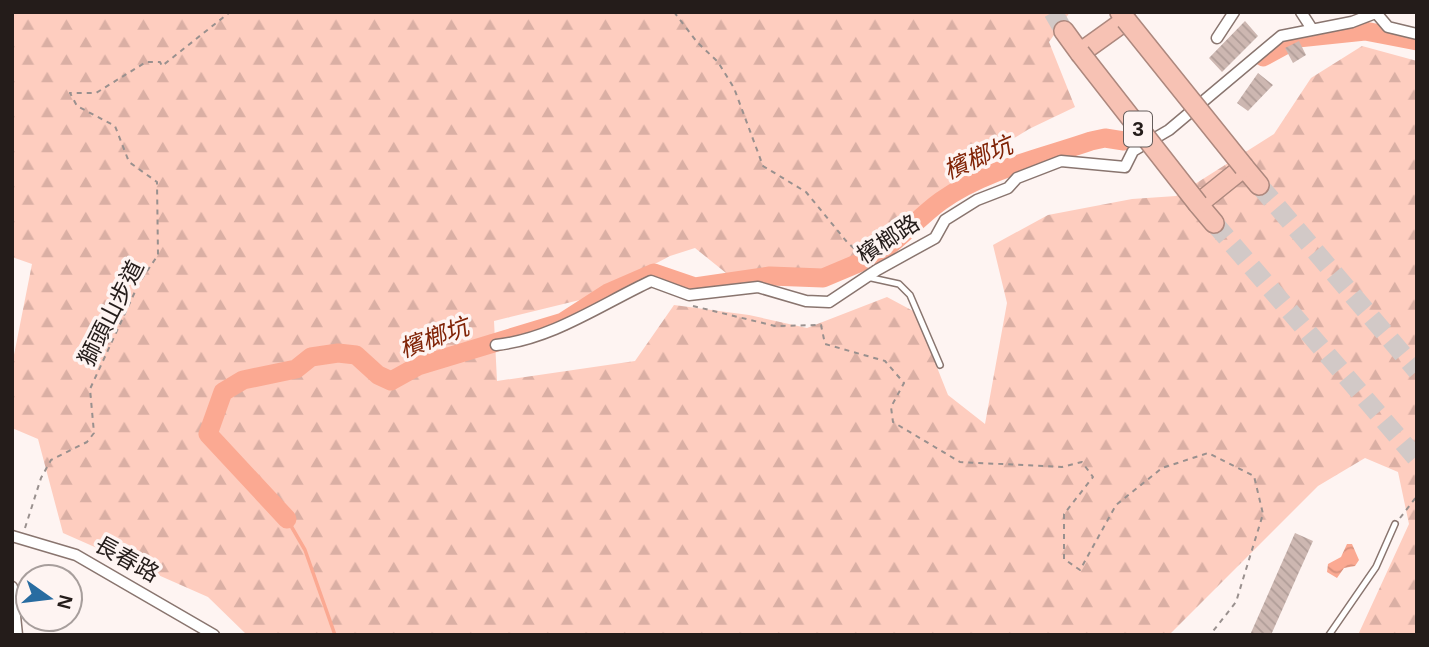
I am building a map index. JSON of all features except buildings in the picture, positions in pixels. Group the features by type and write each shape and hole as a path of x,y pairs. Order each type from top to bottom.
{"highway":[{"path":"1080,53 1123,16 1259,185"},
{"name":"3","path":"1064,31 1214,223"},
{"path":"1198,204 1244,167"}],"street":[{"path":"1217,38 1234,12"},
{"path":"1301,12 1312,29"},
{"path":"1377,13 1388,27 1417,34"},
{"name":"檳榔路","path":"496,345 521,342 549,333 651,281 689,295 758,286 806,301 829,302 935,238 945,219 976,200 1008,188 1017,177 1060,161 1125,167 1133,151 1169,131 1280,36 1352,22 1377,13"},
{"name":"長春路","path":"17,537 76,555 214,635"},
{"path":"12,587 17,635"}],"lane":[{"path":"867,277 899,284 910,295 940,365"},
{"path":"1329,635 1376,567 1395,524"}],"path":[{"name":"獅頭山步道","path":"17,537 51,460 88,442 94,433 90,390 139,283 159,255 157,183 129,162 115,126 77,106 70,93 96,93 146,62 160,62 162,66 230,12"},
{"path":"674,12 697,42 718,62 734,88 763,166 806,192 847,242 873,266"},
{"path":"687,304 775,326 821,325 825,344 885,361 904,383 891,407 893,422 960,462 1062,467 1083,462 1093,477 1064,514 1064,559 1080,570 1116,505 1162,468 1208,453 1254,476 1263,514 1236,603 1210,635"},
{"path":"1395,524 1417,496"}],"green space":[{"path":"12,12 1070,12 1049,42 1075,107 1029,129 985,156 942,202 850,276 731,277 695,248 670,256 592,297 494,321 497,381 635,361 674,305 749,315 807,328 887,297 915,312 948,395 985,424 1007,303 993,245 1048,215 1132,199 1176,196 1274,134 1311,78 1362,46 1417,61 1417,635 1358,635 1409,524 1398,472 1365,458 1318,486 1169,635 247,635 208,597 63,533 38,439 12,428 12,365 32,264 12,257"}],"water":[{"path":"1347,544 1352,544 1359,560 1355,566 1344,568 1337,578 1327,572 1328,564 1341,557"}],"waterway":[{"name":"檳榔坑","path":"1263,57 1298,38 1365,31 1417,41"},
{"name":"檳榔坑","path":"870,258 941,201 976,181 1091,141 1105,138 1124,141"},
{"name":"檳榔坑","path":"287,519 208,434 223,392 243,380 296,369 311,357 338,353 356,355 378,375 391,381 418,366 563,322 608,293 654,273 695,287 770,276 823,278 861,262"},
{"name":"檳榔坑","path":"287,519 305,550 335,635"}],"tunnel":[{"path":"1053,12 1064,31"},
{"path":"1259,185 1417,371"},
{"path":"1214,223 1417,459"}]}
